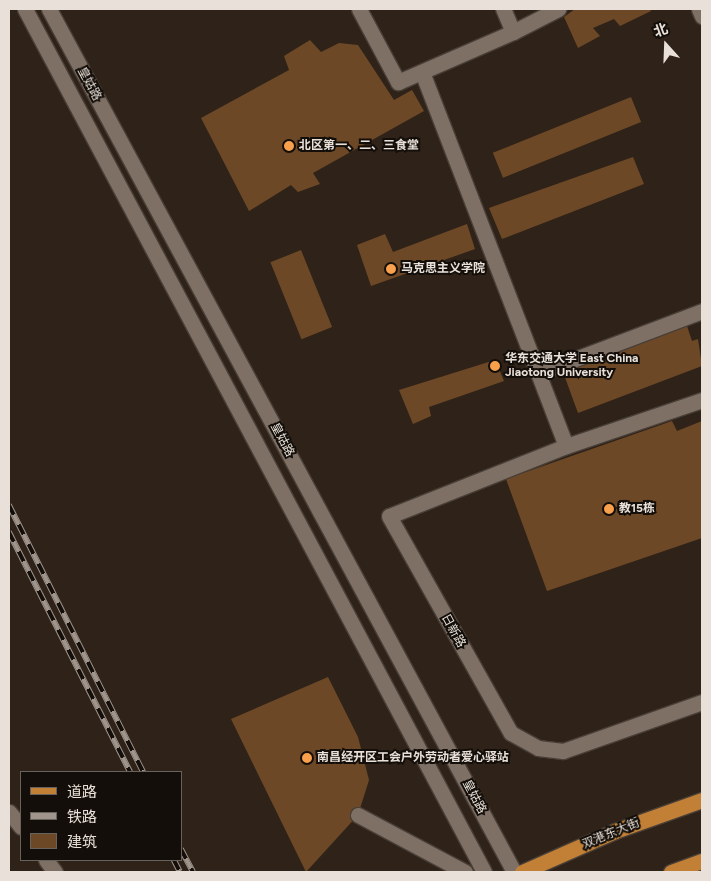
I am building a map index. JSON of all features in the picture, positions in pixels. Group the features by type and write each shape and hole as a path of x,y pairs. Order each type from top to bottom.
{"main road":[{"name":"双港东大街","path":"522,872 615,831 702,800"},
{"path":"671,872 702,861"}],"street":[{"name":"皇姑路","path":"25,9 484,872"},
{"name":"皇姑路","path":"49,9 514,872"},
{"path":"359,9 398,82 513,32 558,9"},
{"path":"503,9 513,32"},
{"path":"699,9 702,16"},
{"path":"422,72 566,446"},
{"path":"538,373 702,311"},
{"name":"日新路","path":"702,400 566,446 389,516 511,733 538,748 563,751 702,702"},
{"path":"9,812 20,826"},
{"path":"358,815 466,872"},
{"path":"47,861 55,872"}],"building":[{"path":"575,9 649,9 651,11 620,26 614,19 593,28 600,36 578,48 564,17"},
{"name":"北区第一、二、三食堂","path":"310,40 321,52 339,43 358,45 394,100 412,90 424,111 313,173 320,184 298,192 291,185 249,211 201,118 289,70 284,56"},
{"path":"631,97 641,122 503,178 493,153"},
{"path":"633,157 644,184 502,239 489,208"},
{"name":"马克思主义学院","path":"467,224 475,249 371,286 357,245 385,234 393,252"},
{"path":"301,250 332,327 301,339 270,262"},
{"path":"686,323 692,341 698,339 702,366 578,413 563,372"},
{"path":"495,360 504,381 429,407 431,416 413,424 399,390"},
{"name":"教15栋","path":"672,421 677,431 702,421 702,538 547,591 506,479"},
{"name":"南昌经开区工会户外劳动者爱心驿站","path":"328,677 358,737 369,780 358,815 306,872 231,719"}],"railway":[{"path":"9,505 142,771"},
{"path":"9,532 129,771"},
{"path":"182,851 193,872"},
{"path":"174,861 180,872"}],"place":[{"name":"北区第一、二、三食堂","path":"289,146"},
{"name":"马克思主义学院","path":"391,269"},
{"name":"华东交通大学 East China Jiaotong University","path":"495,366"},
{"name":"教15栋","path":"609,509"},
{"name":"南昌经开区工会户外劳动者爱心驿站","path":"307,758"}]}
